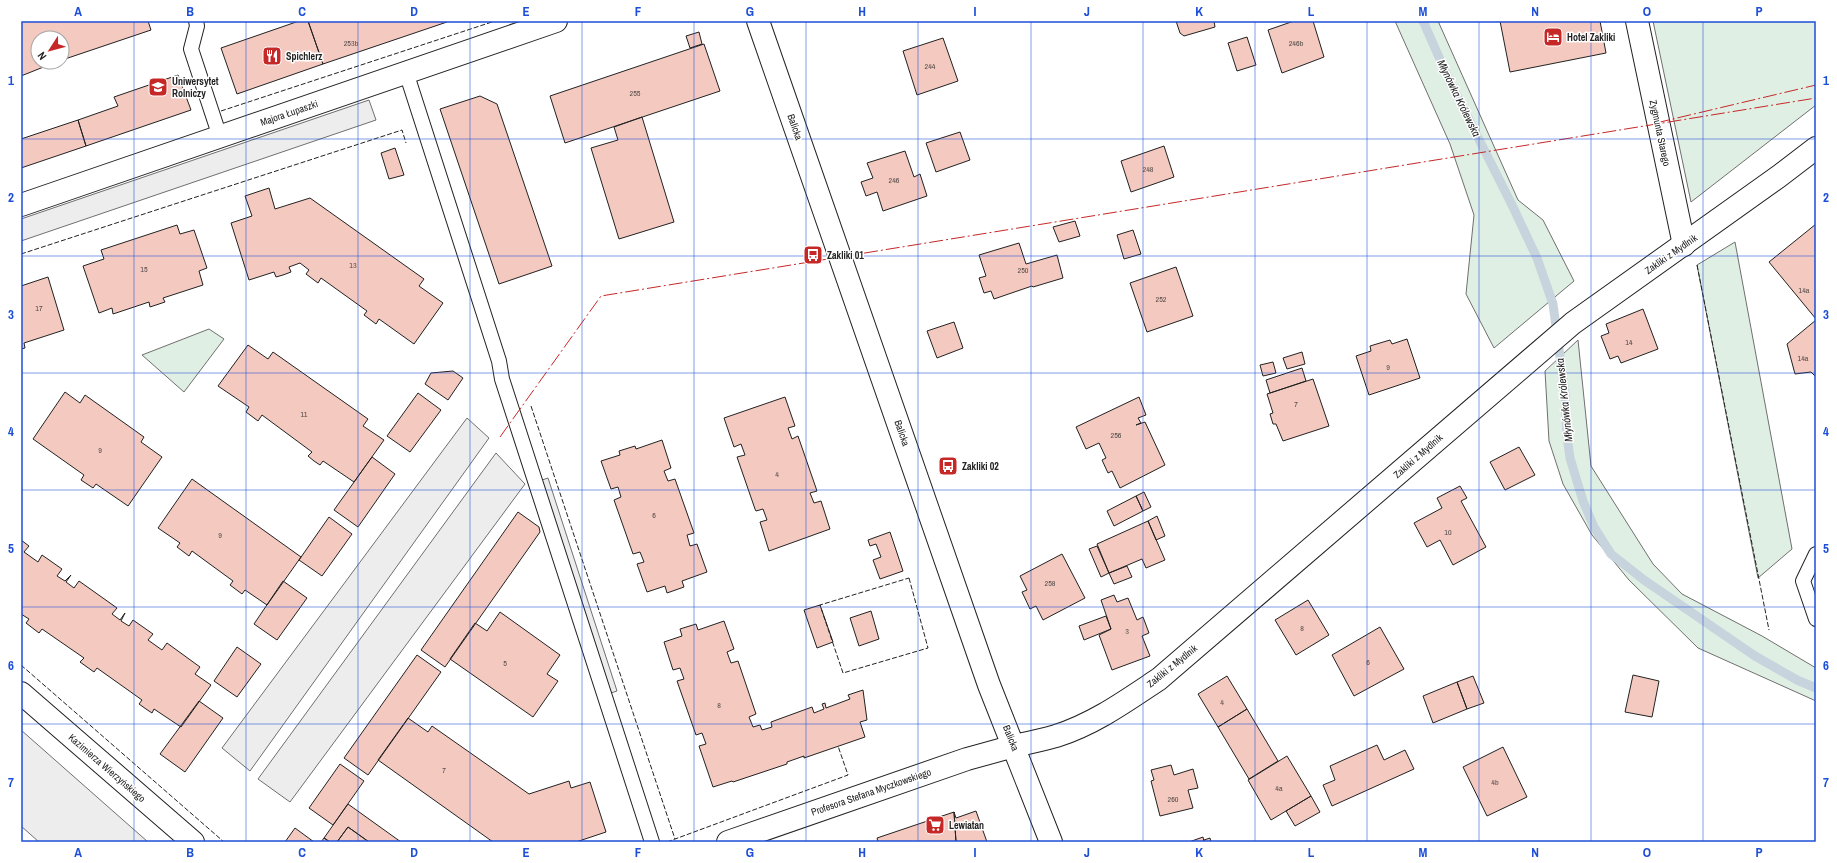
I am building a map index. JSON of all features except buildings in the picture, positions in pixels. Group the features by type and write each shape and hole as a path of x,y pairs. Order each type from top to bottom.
{"street":[{"name":"Majora Łupaszki","path":"21,205 556,21"},
{"name":"Balicka","path":"758,21 987,677 1051,842"},
{"name":"Zygmunta Starego","path":"1637,21 1684,245"},
{"name":"Zakliki z Mydlnik","path":"1014,746 1057,736 1092,721 1115,709 1159,679 1573,323 1684,245 1816,148"},
{"name":"Kazimierza Wierzyńskiego","path":"21,694 193,842"},
{"name":"Profesora Stefana Myczkowskiego","path":"728,842 967,759 1014,746"}],"lane":[{"path":"201,22 191,49 220,137"},
{"path":"406,72 498,361 502,379 652,842"},
{"path":"1816,554 1803,581 1816,620"}],"green space":[{"path":"1395,21 1438,21 1518,200 1543,220 1574,281 1494,348 1466,294 1474,215 1450,144"},
{"path":"1653,21 1816,21 1816,105 1691,202"},
{"path":"1735,242 1792,549 1758,578 1697,265"},
{"path":"209,329 224,339 184,392 142,355"},
{"path":"1578,340 1591,466 1653,564 1682,594 1762,636 1816,668 1816,701 1698,648 1629,580 1592,535 1563,484 1549,441 1545,371"}],"shaded area":[{"path":"369,100 376,120 21,241 21,219"},
{"path":"467,418 489,438 250,771 222,748"},
{"path":"496,453 525,484 290,802 258,779"},
{"path":"548,478 617,691 605,695 536,482"},
{"path":"21,730 148,842 39,842 21,826"}],"waterway":[{"name":"Młynówka Królewska","path":"1423,21 1450,82 1537,258 1553,304 1565,394 1567,436 1570,458 1583,501 1594,527 1611,554 1644,580 1755,656 1797,680 1816,688"}],"fence":[{"path":"221,111 495,21"},
{"path":"21,254 402,130 406,143"},
{"path":"1697,265 1769,630"},
{"path":"531,406 675,839"},
{"path":"909,578 928,648 843,673 820,605 909,578"},
{"path":"21,665 224,842"},
{"path":"667,842 848,775 838,746"}],"power":[{"path":"1656,123 1816,85"},
{"path":"500,437 601,296 1816,98"}],"place":[{"name":"Hotel Zakliki","path":"1553,37"},
{"name":"Spichlerz","path":"272,56"},
{"name":"Uniwersytet Rolniczy","path":"158,87"},
{"name":"Zakliki 01","path":"813,255"},
{"name":"Zakliki 02","path":"948,466"},
{"name":"Lewiatan","path":"935,825"}]}
